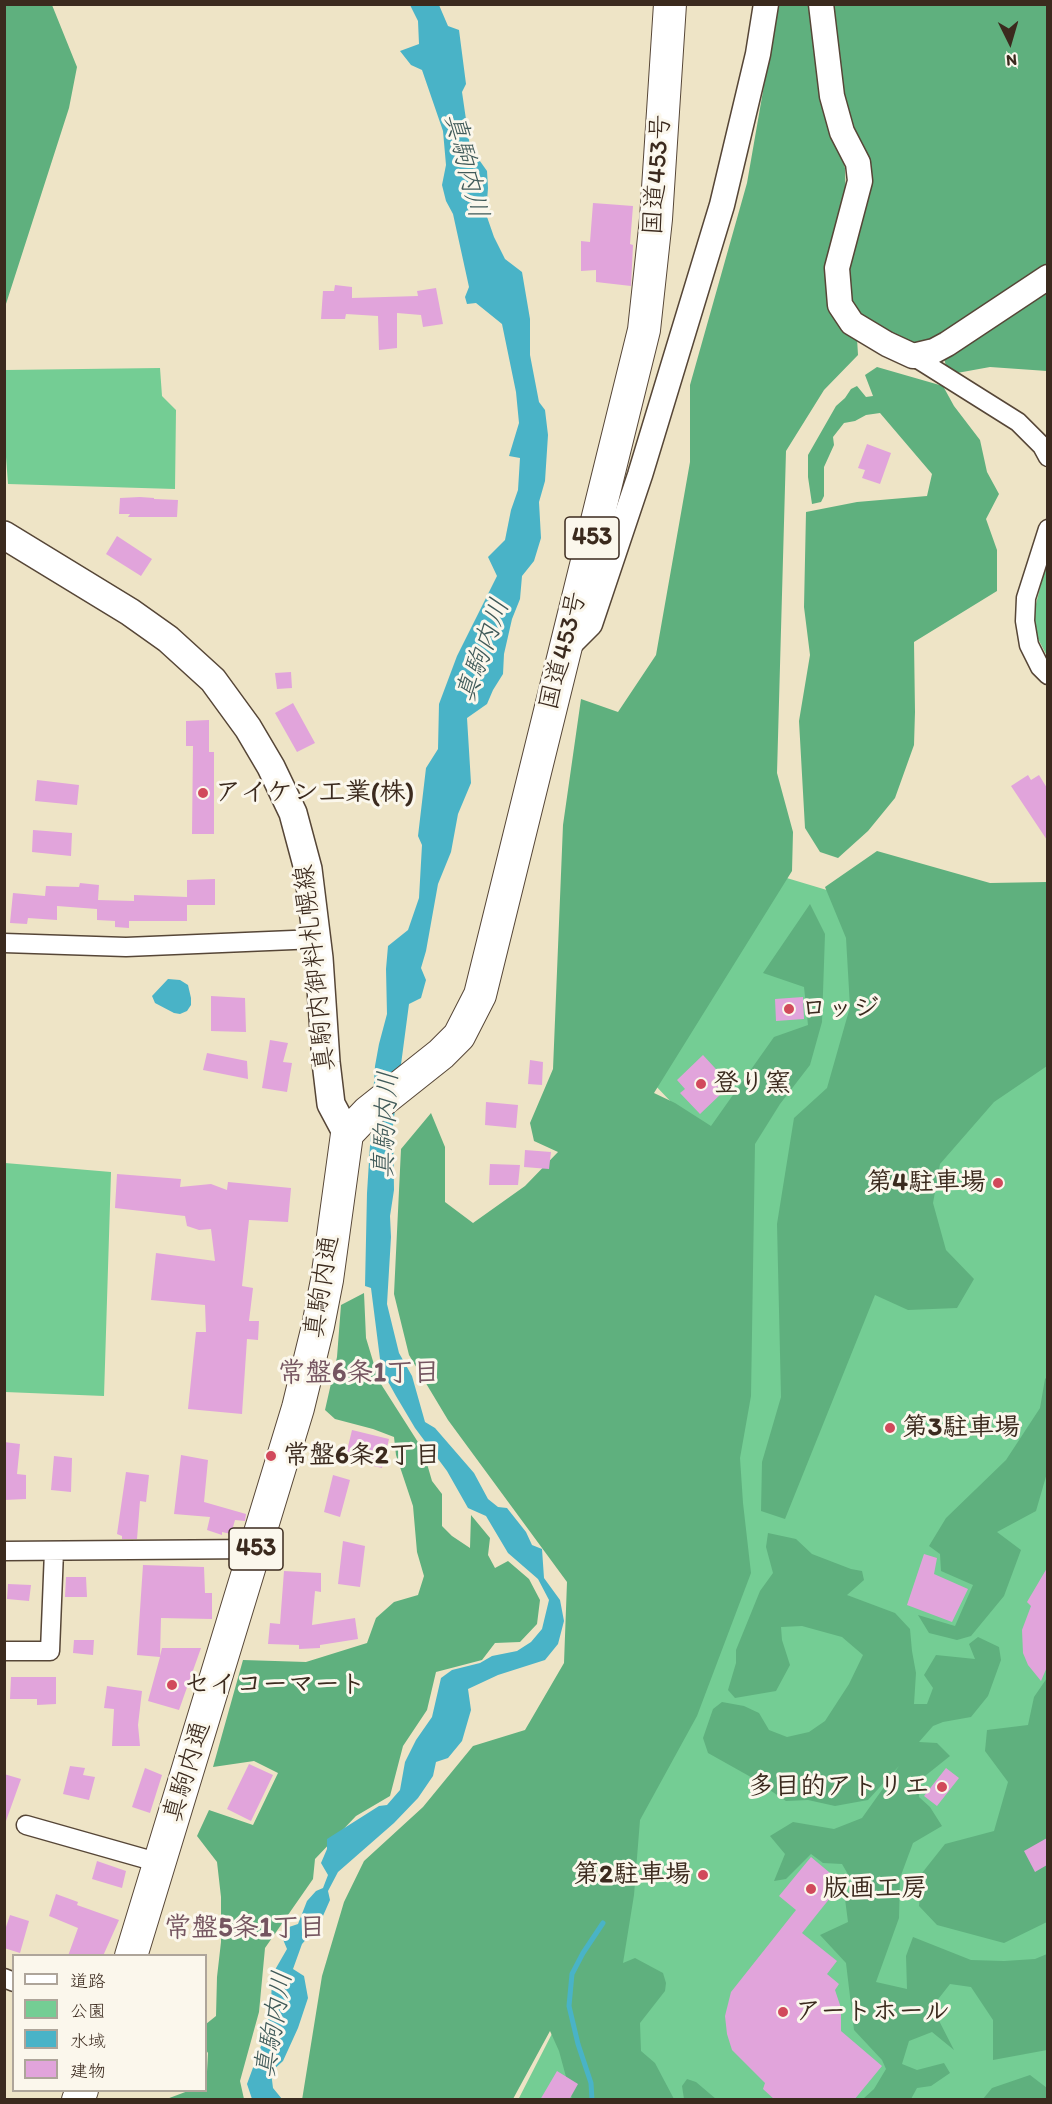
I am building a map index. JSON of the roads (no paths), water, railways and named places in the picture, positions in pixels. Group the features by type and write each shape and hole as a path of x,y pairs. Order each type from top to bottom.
{"highway":[{"name":"国道453号","path":"357,1123 441,1054 459,1036 480,995 644,330 656,219 670,4"},
{"name":"真駒内通","path":"132,1954 298,1408 318,1326 357,1123"}],"main road":[{"name":"真駒内御料札幌線","path":"4,535 130,612 168,639 213,680 260,748 293,813 308,869 317,939 331,1104 357,1123"}],"street":[{"path":"564,651 590,624 640,475 722,205 758,54 766,4"},
{"path":"821,4 832,96 842,132 858,163 860,181 837,268 840,306 852,323 887,344 913,356 1018,422 1042,446 1047,457"},
{"path":"913,356 934,351 947,344 1047,277"},
{"path":"1047,528 1026,598 1024,621 1029,645 1040,667 1047,675"},
{"path":"4,943 126,947 317,939"},
{"path":"4,1551 256,1549"},
{"path":"4,1652 50,1651 54,1551"},
{"path":"26,1824 160,1863"}],"water":[{"name":"真駒内川","path":"410,5 439,5 448,26 459,30 466,84 462,92 470,147 487,171 486,214 494,237 505,259 522,272 530,319 530,355 539,402 545,410 548,435 545,481 539,502 541,538 534,561 522,576 520,599 512,619 504,654 503,674 487,704 467,718 471,783 458,814 451,852 438,884 421,968 426,980 421,998 409,1004 393,1125 394,1190 390,1216 387,1304 399,1353 412,1376 425,1422 435,1428 474,1473 488,1499 498,1507 507,1508 526,1532 532,1545 542,1549 544,1578 560,1600 564,1621 558,1644 545,1660 498,1675 468,1689 471,1710 462,1741 448,1758 436,1762 433,1776 418,1798 394,1823 338,1872 328,1891 330,1900 319,1925 302,1944 293,1969 304,1976 308,1998 283,2061 271,2072 273,2088 282,2099 252,2099 247,2084 265,2035 271,2006 272,1975 287,1949 282,1937 286,1928 298,1924 307,1901 316,1891 323,1888 328,1875 321,1863 327,1849 327,1839 379,1806 387,1805 400,1790 405,1762 416,1740 432,1717 441,1678 452,1670 480,1663 492,1656 517,1651 531,1642 542,1629 549,1600 538,1579 508,1553 486,1516 468,1508 447,1471 415,1428 396,1396 386,1378 380,1359 371,1288 365,1286 367,1193 375,1066 387,1014 388,946 408,930 419,898 422,845 418,836 426,768 438,749 439,704 457,656 497,576 488,557 505,540 518,490 520,458 509,456 519,423 516,392 502,324 476,303 467,304 465,297 469,287 453,214 446,201 442,185 446,165 443,131 422,70 411,65 400,51 419,44 418,21"},
{"path":"168,979 180,980 188,985 191,1005 187,1011 180,1014 174,1013 155,1003 152,996"}],"waterway":[{"path":"592,2100 591,2083 569,2006 572,1974 603,1923"}],"place":[{"name":"アイケン工業(株)","path":"203,793"},
{"name":"ロッジ","path":"789,1009"},
{"name":"登り窯","path":"701,1084"},
{"name":"第4駐車場","path":"998,1183"},
{"name":"第3駐車場","path":"890,1428"},
{"name":"常盤6条2丁目","path":"271,1456"},
{"name":"セイコーマート","path":"172,1685"},
{"name":"多目的アトリエ","path":"942,1787"},
{"name":"第2駐車場","path":"703,1875"},
{"name":"版画工房","path":"811,1889"},
{"name":"アートホール","path":"783,2012"}],"district":[{"name":"常盤6条1丁目","path":"359,1374"},
{"name":"常盤5条1丁目","path":"245,1929"}]}
